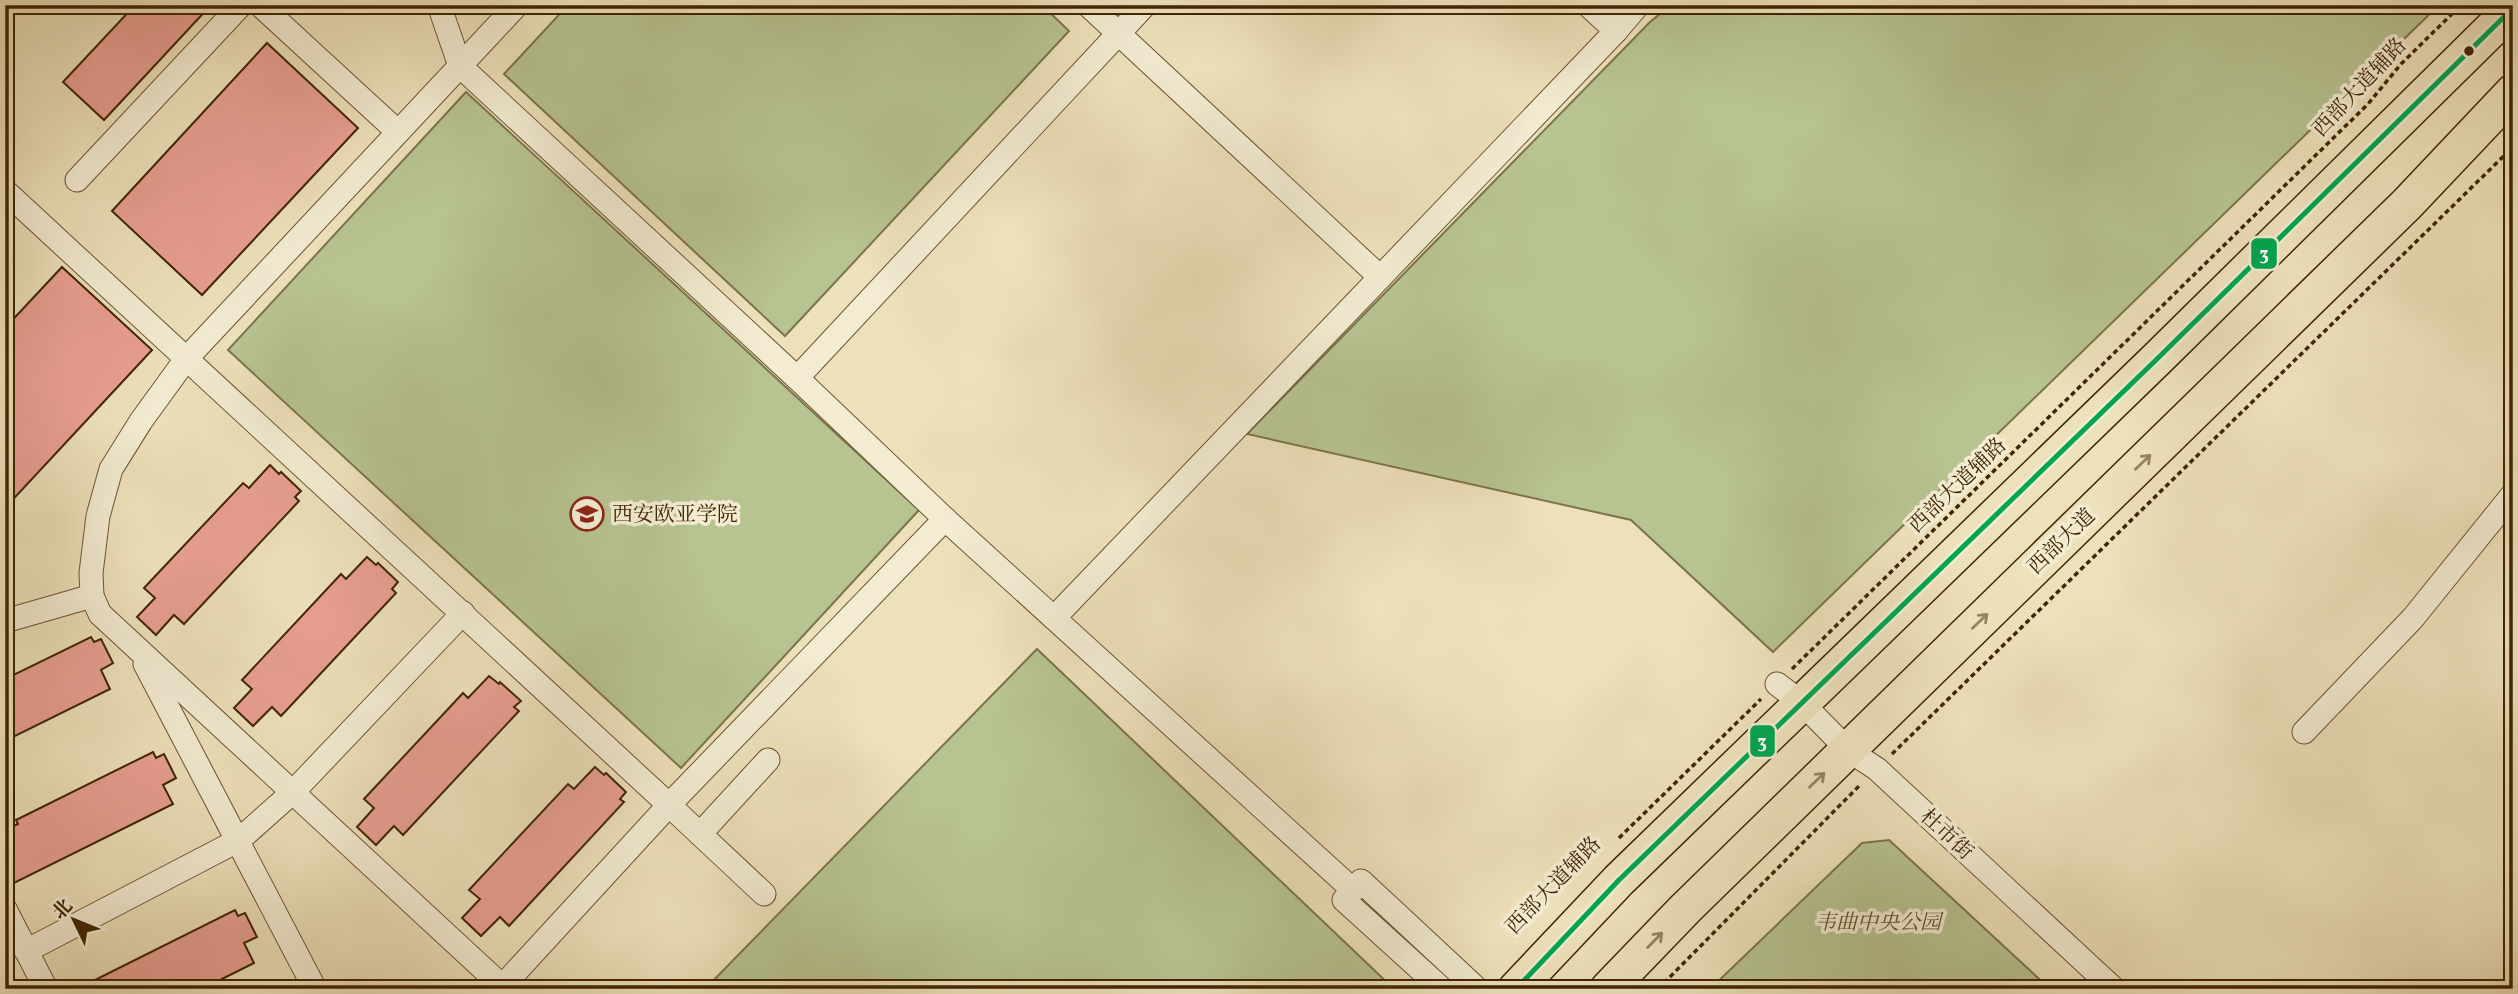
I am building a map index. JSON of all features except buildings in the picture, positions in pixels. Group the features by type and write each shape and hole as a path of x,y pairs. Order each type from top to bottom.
{"main road":[{"path":"1516,989 1790,693 2147,369 2513,8"},
{"name":"西部大道","path":"1608,989 1685,909 2407,204 2513,92"}],"street":[{"path":"77,180 241,5"},
{"path":"260,5 398,132"},
{"path":"439,5 460,66 945,519 1353,890"},
{"path":"517,5 186,359 141,421 111,469 99,516 91,573 92,597 100,614 502,988 670,805 945,519"},
{"path":"1088,5 1380,277"},
{"path":"797,378 1145,5"},
{"path":"1588,5 1616,31"},
{"path":"1054,618 1638,5"},
{"path":"5,191 764,894"},
{"path":"2304,732 2413,618 2513,494"},
{"path":"5,621 92,597"},
{"path":"26,951 239,840 293,792 463,613"},
{"path":"137,648 315,989"},
{"name":"杜市街","path":"1790,693 1848,750 1877,769 2114,989"},
{"path":"700,834 768,760"},
{"path":"1442,989 1344,900 1361,881 1477,989"},
{"path":"5,909 46,989"}],"path":[{"name":"西部大道辅路","path":"1619,838 1790,693 2368,104 2400,64 2461,5"},
{"path":"1658,989 1877,769 2513,147"}],"green space":[{"path":"568,5 1042,5 1069,31 785,336 504,74"},
{"path":"1671,5 2439,5 1773,652 1631,520 1247,434 1650,22"},
{"path":"466,92 919,510 681,768 228,350"},
{"path":"1037,649 1394,989 705,989"},
{"name":"韦曲中央公园","path":"1889,840 2050,989 1710,989 1862,843"}],"transit line":[{"name":"3","path":"1516,989 1619,880 2157,359 2513,8"}],"place":[{"name":"西安欧亚学院","path":"587,514"}]}
